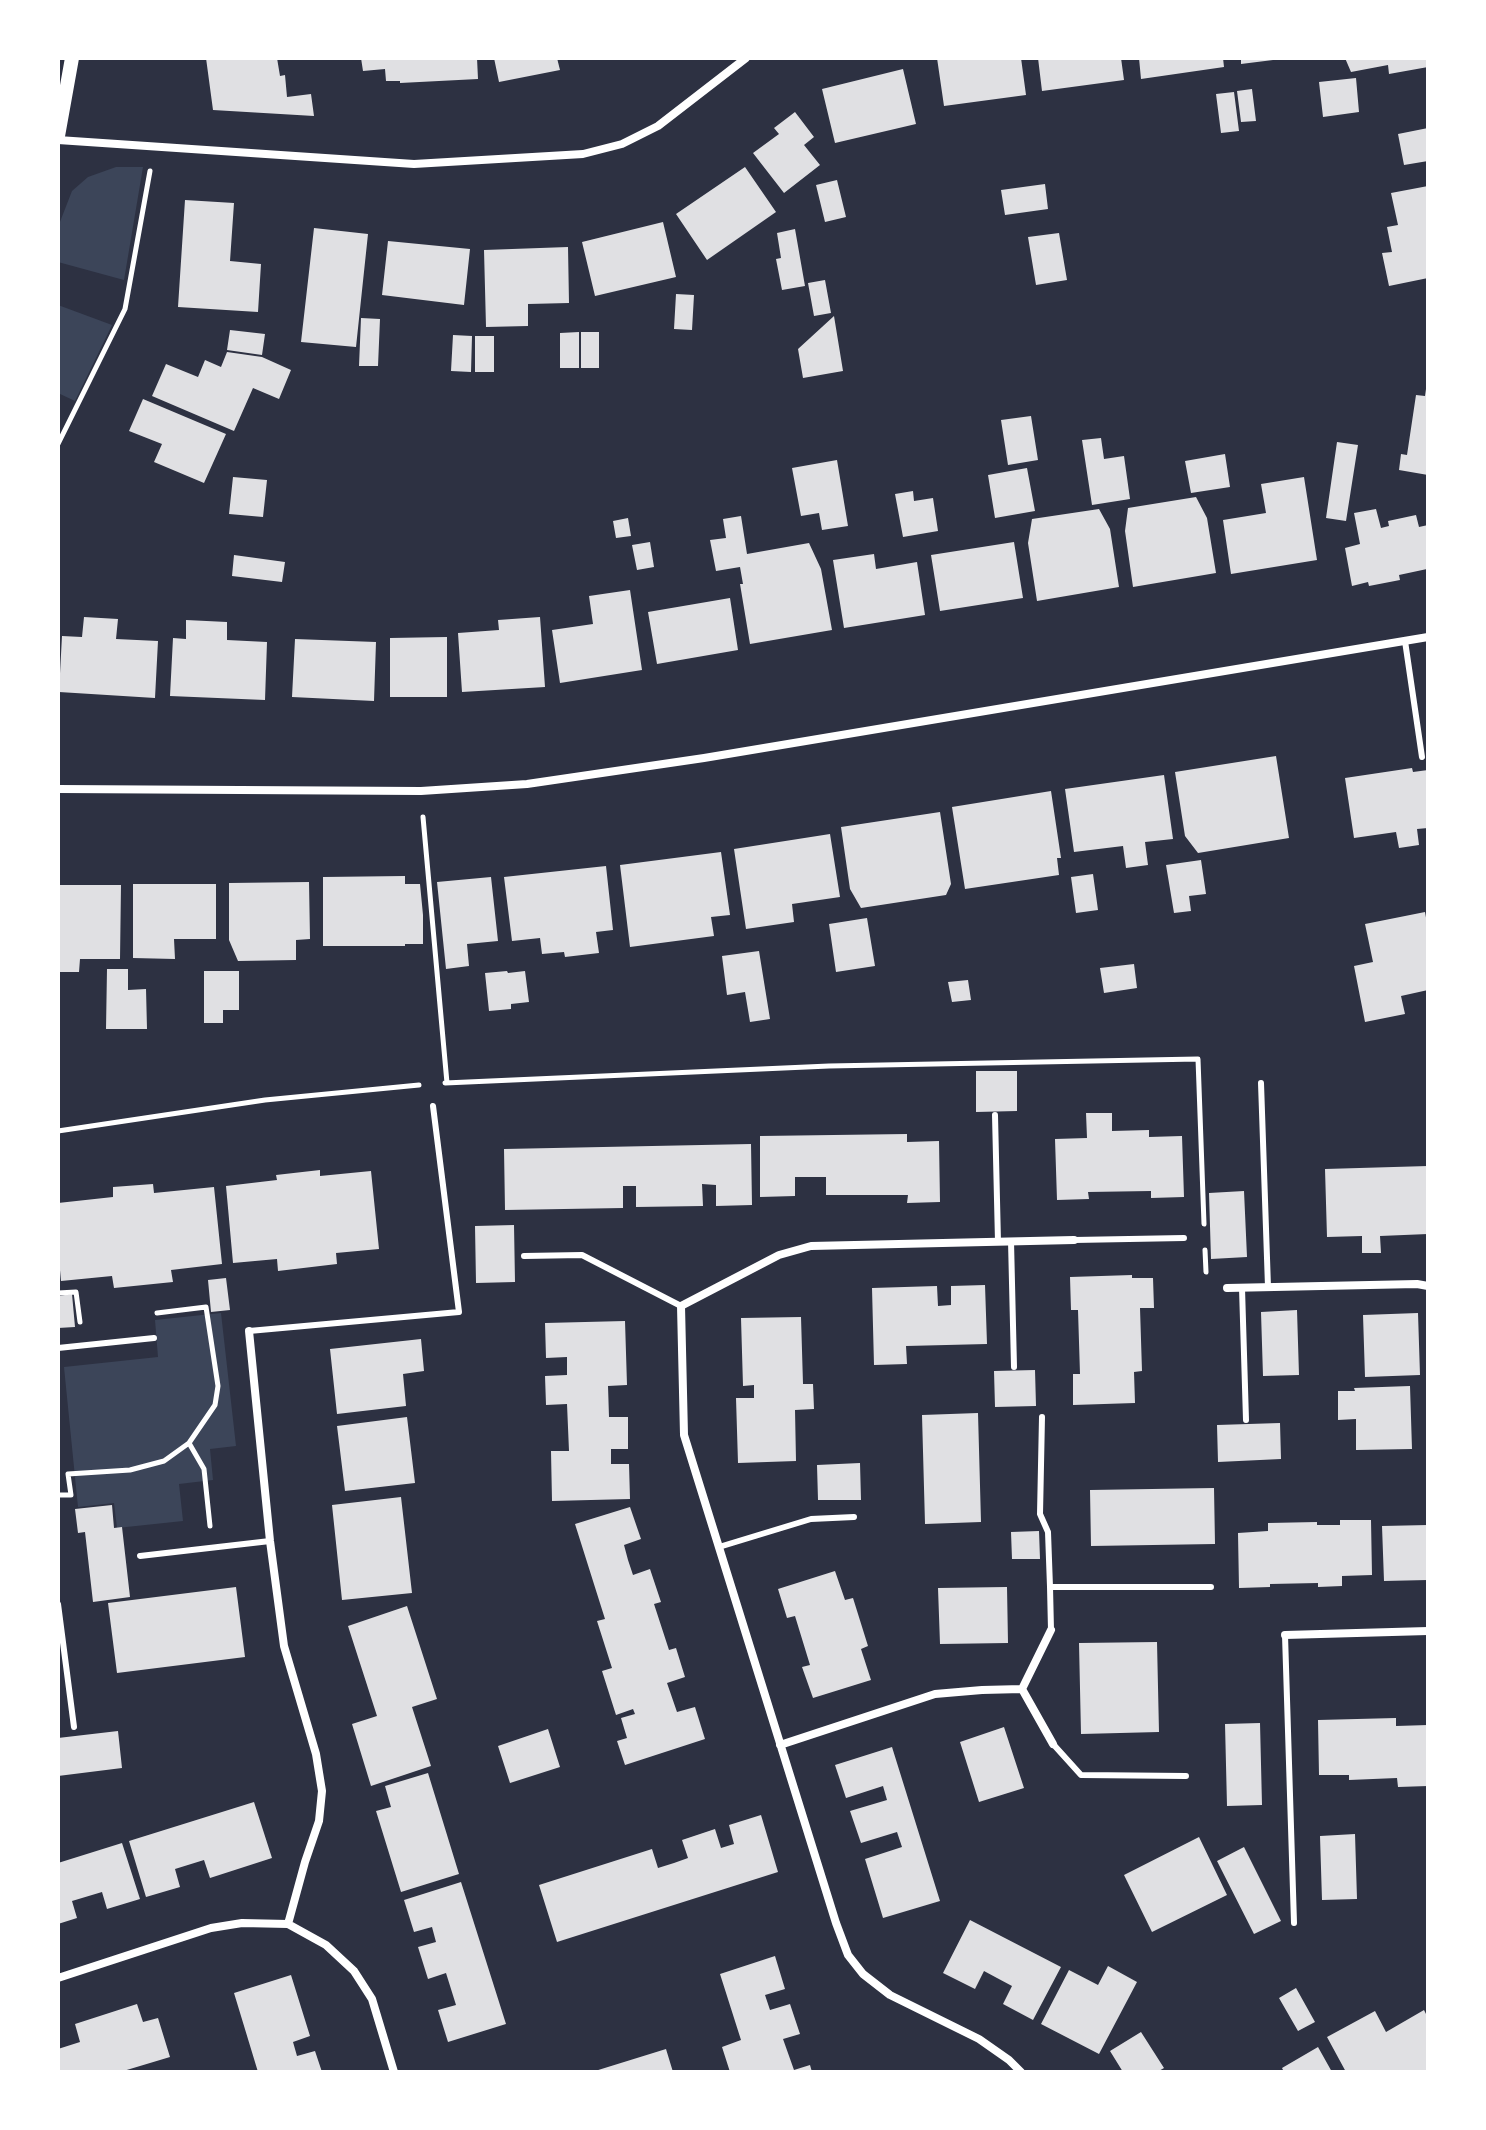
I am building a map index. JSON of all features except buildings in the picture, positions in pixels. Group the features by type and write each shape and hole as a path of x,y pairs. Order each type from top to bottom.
{"street":[{"path":"72,58 58,138 414,164 583,154 622,144 658,126 746,58"},
{"path":"58,789 421,791 527,784 704,758 1428,637"},
{"path":"1021,2072 979,2039 890,1995 863,1974 848,1955 684,1435 681,1306 779,1255 811,1246 1074,1240"},
{"path":"1227,1288 1428,1286"},
{"path":"249,1331 284,1646 316,1754 322,1791 319,1821 288,1924"},
{"path":"1022,1689 1051,1630"},
{"path":"1285,1635 1428,1631"},
{"path":"780,1745 935,1694 1022,1689"},
{"path":"1022,1689 1053,1744"},
{"path":"58,1978 211,1928 242,1923 288,1924 326,1945 354,1971 372,1999 394,2072"}],"lane":[{"path":"1405,641 1422,757"},
{"path":"1261,1083 1268,1287"},
{"path":"249,1331 459,1312 433,1106"},
{"path":"995,1115 998,1242"},
{"path":"1074,1240 1184,1238"},
{"path":"1011,1241 1014,1367"},
{"path":"524,1256 582,1255 681,1306"},
{"path":"1242,1288 1246,1420"},
{"path":"58,1348 154,1338"},
{"path":"1042,1417 1040,1514 1048,1532 1051,1630"},
{"path":"719,1547 811,1519 854,1517"},
{"path":"140,1556 270,1541"},
{"path":"1050,1587 1211,1587"},
{"path":"58,1604 74,1727"},
{"path":"1285,1635 1294,1923"},
{"path":"1053,1744 1081,1775 1186,1776"}],"path":[{"path":"58,444 125,309 154,146"},
{"path":"421,791 447,1083"},
{"path":"58,1131 265,1100 447,1083 829,1066 1198,1059 1204,1231"},
{"path":"1205,1247 1206,1278 1227,1288"},
{"path":"58,1293 76,1292 79,1322 93,1320"},
{"path":"58,1495 71,1495 68,1474 130,1470 164,1461 189,1443 215,1405 218,1386 206,1307 150,1314"},
{"path":"189,1443 204,1469 213,1547"}],"shaded area":[{"path":"116,167 143,167 124,280 58,262 58,227 72,191 88,177"},
{"path":"58,305 112,325 75,401 58,393"},
{"path":"221,1313 236,1446 210,1449 213,1480 179,1484 183,1521 117,1528 114,1503 78,1507 64,1367 158,1357 155,1320"}]}
